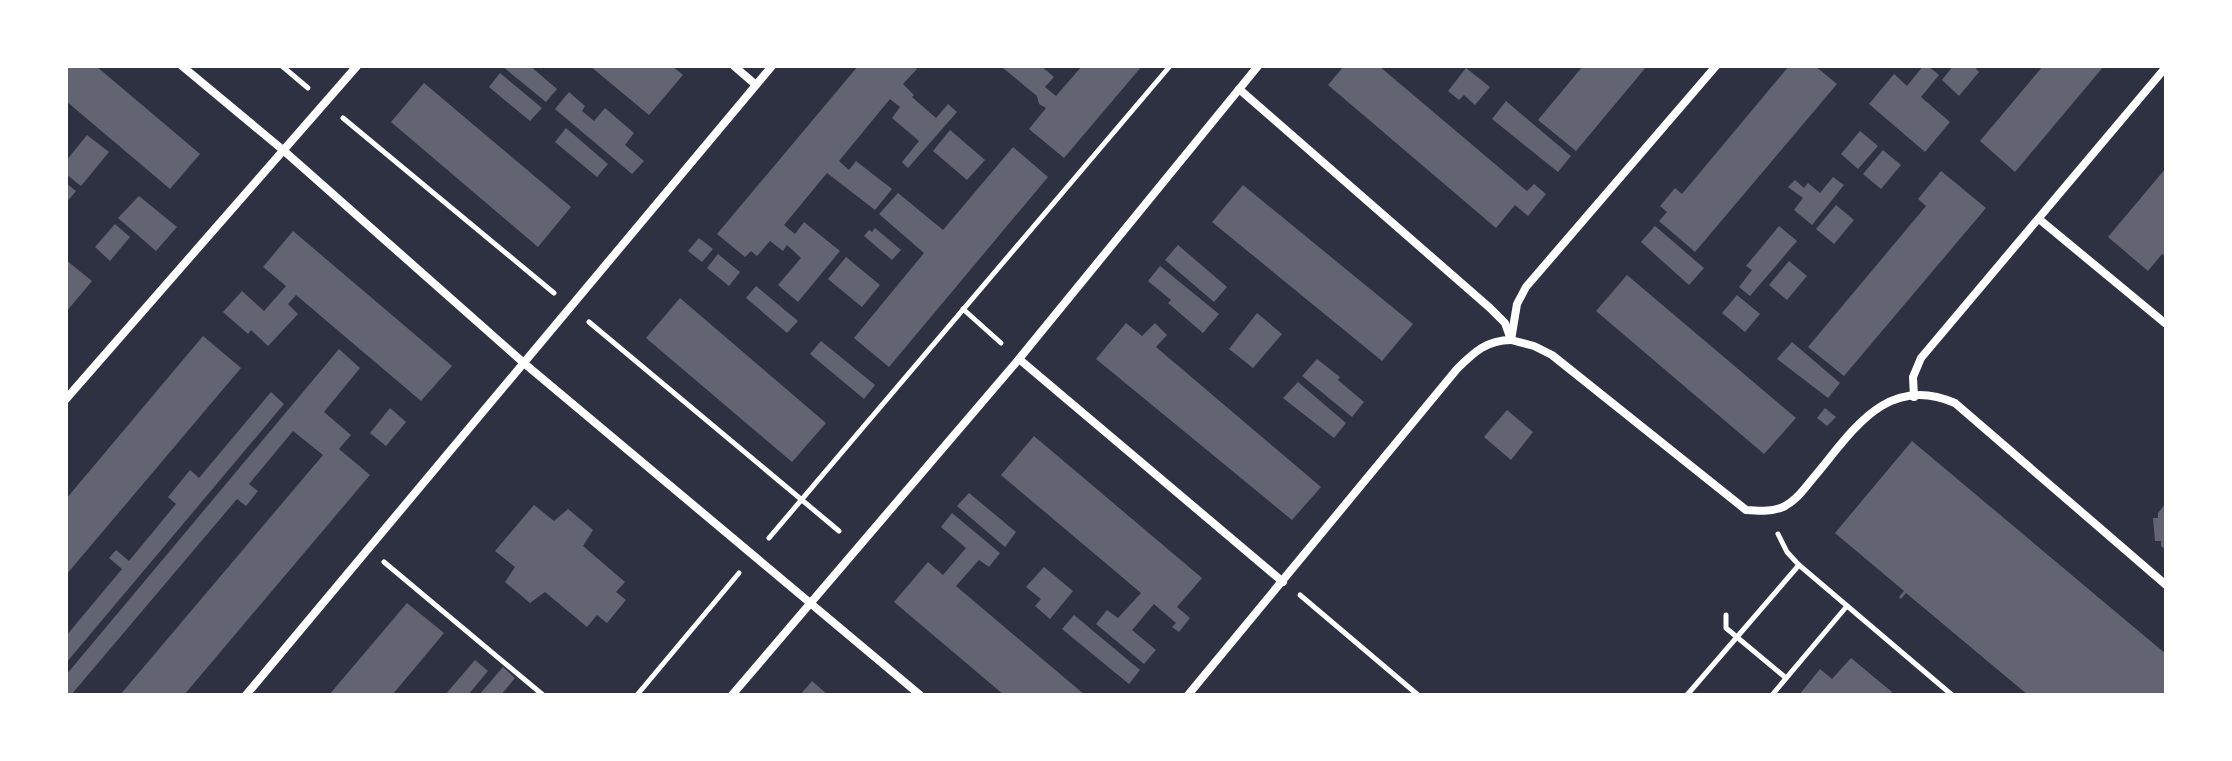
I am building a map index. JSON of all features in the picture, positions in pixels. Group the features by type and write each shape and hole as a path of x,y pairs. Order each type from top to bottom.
{"street":[{"path":"182,66 283,150 525,364 920,695"},
{"path":"67,397 357,66"},
{"path":"734,66 756,85"},
{"path":"246,695 772,66"},
{"path":"732,695 1019,359 1258,66"},
{"path":"1511,340 1517,304 1526,287 1716,66"},
{"path":"1914,397 1913,377 1921,358 2166,67"},
{"path":"1239,89 1490,308 1505,323 1511,340"},
{"path":"2039,219 2166,324"},
{"path":"1188,695 1457,369 1476,351 1495,340 1511,340 1534,346 1552,355 1746,510 1768,511 1784,507 1800,495 1867,413 1890,400 1938,396 1955,403 2166,585"},
{"path":"1019,359 1283,582"}],"path":[{"path":"637,695 1170,66"},
{"path":"963,309 1019,359"},
{"path":"1768,511 1787,552 1799,565 1952,695"},
{"path":"369,549 543,695"},
{"path":"1687,695 1799,565"},
{"path":"1283,582 1418,695"},
{"path":"1772,695 1847,606"},
{"path":"1726,615 1726,628 1786,678"}],"building":[{"path":"66,66 96,66 200,154 170,189 66,101"},
{"path":"502,66 530,66 557,89 546,102"},
{"path":"590,66 672,66 683,75 649,115"},
{"path":"858,66 913,66 917,69 903,84 914,95 912,97 936,118 948,104 957,112 908,168 902,162 919,141 892,118 900,107 890,99 839,161 849,170 856,161 892,189 875,210 827,173 784,225 795,234 804,222 840,251 798,302 778,285 801,258 787,245 783,251 770,241 757,256 751,251 745,257 717,234"},
{"path":"1041,66 1054,77 1045,87 1056,96 1082,66 1142,66 1064,158 1029,129 1046,108 1039,104 1037,96 1003,68"},
{"path":"1344,66 1379,66 1527,191 1534,184 1546,194 1528,216 1515,205 1496,228 1328,85"},
{"path":"1583,66 1647,66 1576,151 1538,120"},
{"path":"1789,66 1815,66 1837,84 1695,252 1659,221 1667,212 1660,206 1675,188 1682,194"},
{"path":"1923,66 1928,66 1939,75 1921,97 1950,122 1925,152 1869,104 1894,74 1907,86"},
{"path":"1953,66 1978,66 1976,69 1979,72 1959,96 1942,80"},
{"path":"2043,66 2104,66 2015,172 1980,141"},
{"path":"1466,68 1490,87 1475,105 1464,95 1459,100 1448,91"},
{"path":"500,73 542,108 530,121 489,87"},
{"path":"424,83 571,207 538,247 391,122"},
{"path":"569,92 585,106 582,111 594,121 605,108 634,133 625,145 644,161 632,174 555,109"},
{"path":"1506,101 1571,156 1558,172 1492,119"},
{"path":"566,128 608,164 597,177 555,142"},
{"path":"950,130 985,160 967,180 933,151"},
{"path":"1860,131 1878,146 1858,169 1841,154"},
{"path":"87,135 109,152 81,186 66,174 66,161"},
{"path":"1013,147 1048,177 889,367 854,338 924,253 879,214 898,193 943,230"},
{"path":"1883,150 1901,165 1881,189 1863,174"},
{"path":"2166,168 2166,257 2162,254 2148,271 2108,237"},
{"path":"1941,171 1986,208 1844,376 1808,347 1926,206 1918,199"},
{"path":"1833,177 1844,185 1812,225 1794,210 1803,198 1788,187 1795,180 1804,188 1808,183 1820,193"},
{"path":"66,183 76,191 66,203"},
{"path":"1243,185 1413,324 1382,361 1212,222"},
{"path":"139,196 177,227 156,251 118,218"},
{"path":"1836,205 1854,220 1834,244 1816,229"},
{"path":"115,224 130,237 110,261 95,247"},
{"path":"1655,226 1704,268 1689,285 1641,242"},
{"path":"1779,226 1797,241 1750,296 1739,287 1752,270 1746,266"},
{"path":"875,228 901,250 892,260 864,236"},
{"path":"293,231 452,366 421,401 296,295 288,304 298,314 268,346 251,330 248,334 223,312 242,291 264,311 286,286 263,267"},
{"path":"699,238 713,249 702,262 688,251"},
{"path":"1178,245 1227,287 1214,302 1165,260"},
{"path":"718,254 740,272 729,286 707,268"},
{"path":"846,257 880,285 862,307 828,279"},
{"path":"66,260 92,281 66,312"},
{"path":"1789,261 1807,276 1787,300 1769,285"},
{"path":"1160,266 1219,314 1203,333 1148,281"},
{"path":"1627,275 1796,418 1764,454 1596,311"},
{"path":"756,286 798,321 787,333 746,298"},
{"path":"1737,295 1760,314 1745,332 1722,313"},
{"path":"680,298 826,423 792,462 646,338"},
{"path":"1257,313 1282,334 1253,368 1229,349"},
{"path":"1126,323 1142,336 1155,323 1167,335 1156,347 1321,487 1292,520 1096,359"},
{"path":"203,336 241,368 66,575 66,499"},
{"path":"821,341 875,385 864,399 810,354"},
{"path":"1792,342 1840,383 1828,398 1777,359"},
{"path":"339,349 360,368 324,412 351,435 339,449 370,475 184,695 120,695 323,455 293,431 249,484 258,491 246,506 237,499 71,695 66,695 66,675"},
{"path":"1317,359 1364,402 1352,417 1302,376"},
{"path":"1298,382 1346,423 1334,438 1283,398"},
{"path":"271,392 284,404 66,663 66,636 122,569 109,558 116,550 129,561 176,504 168,497 190,470 199,478"},
{"path":"390,408 406,422 386,446 370,433"},
{"path":"1825,408 1836,417 1827,426 1817,418"},
{"path":"1507,410 1533,432 1511,460 1484,437"},
{"path":"1034,436 1202,578 1177,607 1190,618 1179,632 1172,627 1176,623 1154,604 1132,630 1156,650 1144,664 1096,624 1107,610 1118,618 1141,593 1001,475"},
{"path":"1912,441 2166,654 2166,695 2028,695 1906,593 1901,599 1899,597 1904,591 1835,533"},
{"path":"969,493 1016,532 1005,547 957,506"},
{"path":"2166,503 2166,550 2161,546 2161,541 2155,541 2153,518 2158,518"},
{"path":"534,505 554,521 568,509 593,530 583,546 625,582 616,592 626,600 607,623 597,615 587,627 545,592 530,603 505,582 515,567 495,551"},
{"path":"952,513 1000,553 989,567 979,560 956,586 1085,695 1004,695 894,602 928,562 943,575 966,548 941,527"},
{"path":"1044,567 1073,591 1050,619 1035,606 1041,599 1026,587"},
{"path":"407,603 444,633 392,695 329,695"},
{"path":"1074,615 1140,670 1129,684 1062,629"},
{"path":"1851,658 1892,692 1890,695 1799,695 1820,669 1832,679"},
{"path":"475,660 488,671 468,695 445,695"},
{"path":"503,667 515,678 501,695 479,695"},
{"path":"812,681 828,695 800,695"}]}
